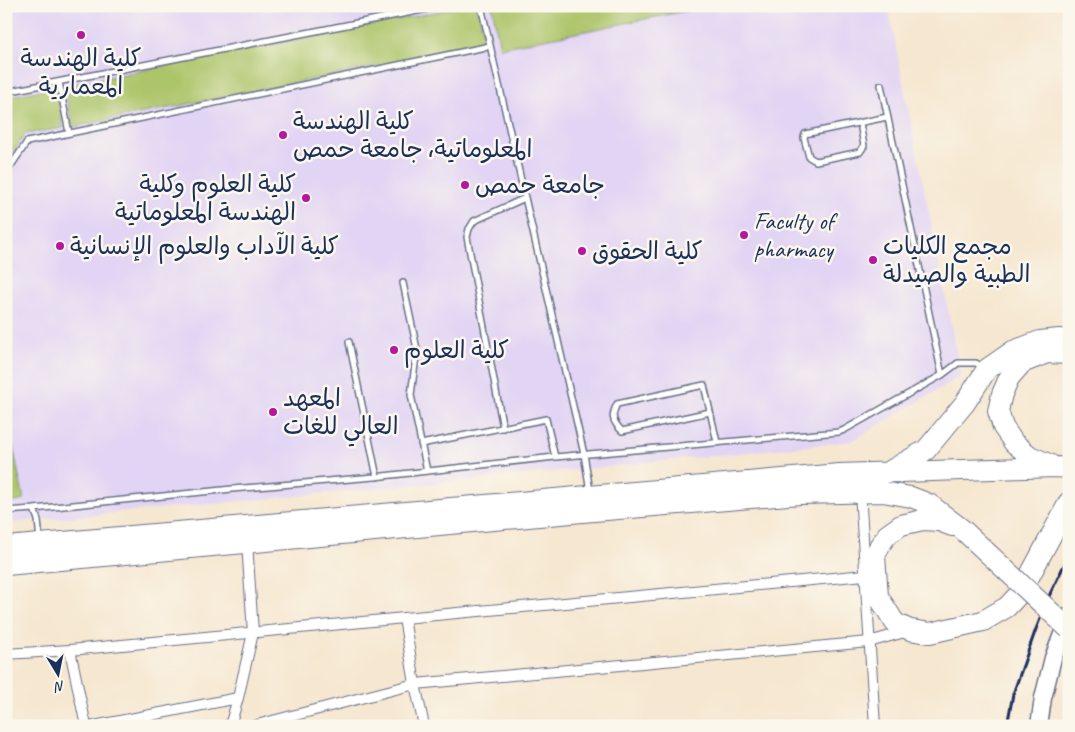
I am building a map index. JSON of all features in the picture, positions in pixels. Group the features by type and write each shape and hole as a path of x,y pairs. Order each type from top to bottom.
{"highway":[{"path":"888,472 926,450 965,403 987,369 1013,351 1040,341 1069,340"},
{"path":"1062,467 1030,456 1014,443 1003,427 998,411 1002,394 1009,378 1022,362 1047,354 1069,354"},
{"path":"6,547 838,474 1062,467"},
{"path":"6,565 602,510 800,494 883,492 911,497 929,504 963,530 1069,629"},
{"path":"963,530 939,521 922,520 901,526 887,536 880,545 875,556 871,574 878,596 895,623 910,630 930,633 983,621 1007,607 1021,592 1069,502"}],"main road":[{"path":"1039,726 1043,698 1053,658 1069,616"}],"street":[{"path":"860,492 871,574 869,642 875,726"},
{"path":"230,726 253,633 247,542"},
{"path":"6,654 70,650 871,574"},
{"path":"404,618 424,726"},
{"path":"252,726 415,684 869,642 910,630"},
{"path":"70,650 86,726"},
{"path":"94,726 238,698"}],"lane":[{"path":"6,92 443,6"},
{"path":"481,6 584,454 590,496"},
{"path":"6,173 27,142 490,46"},
{"path":"59,82 69,133"},
{"path":"881,85 942,375"},
{"path":"860,123 864,146 860,152 816,161 809,157 804,138 805,134 887,117"},
{"path":"503,428 467,237 469,229 474,222 526,198"},
{"path":"403,283 417,349 411,395 427,472"},
{"path":"349,342 377,477"},
{"path":"6,511 377,477 584,454 839,432 942,375 958,363 976,363 987,369"},
{"path":"710,412 622,431 616,425 613,412 617,404 704,385 717,442"},
{"path":"422,444 546,419 555,457"},
{"path":"34,509 38,520 41,544"}],"shaded area":[{"name":"جامعة حمص","path":"6,6 888,6 961,376 852,441 586,469 6,523"}],"green space":[{"path":"465,6 478,6 485,45 73,127 64,86"},
{"path":"492,6 711,6 500,48"},
{"path":"57,87 63,128 25,134 6,164 6,97"},
{"path":"6,414 24,500 6,504"}],"railway":[{"path":"1007,726 1013,694 1036,629 1069,555"}],"place":[{"name":"كلية الهندسة المعمارية","path":"81,35"},
{"name":"كلية الهندسة المعلوماتية، جامعة حمص","path":"283,135"},
{"name":"جامعة حمص","path":"465,185"},
{"name":"كلية العلوم وكلية الهندسة المعلوماتية","path":"306,198"},
{"name":"Faculty of pharmacy","path":"744,235"},
{"name":"كلية الآداب والعلوم الإنسانية","path":"60,246"},
{"name":"كلية الحقوق","path":"582,251"},
{"name":"مجمع الكليات الطبية والصيدلة","path":"873,260"},
{"name":"كلية العلوم","path":"394,350"},
{"name":"المعهد العالي للغات","path":"273,412"}]}
